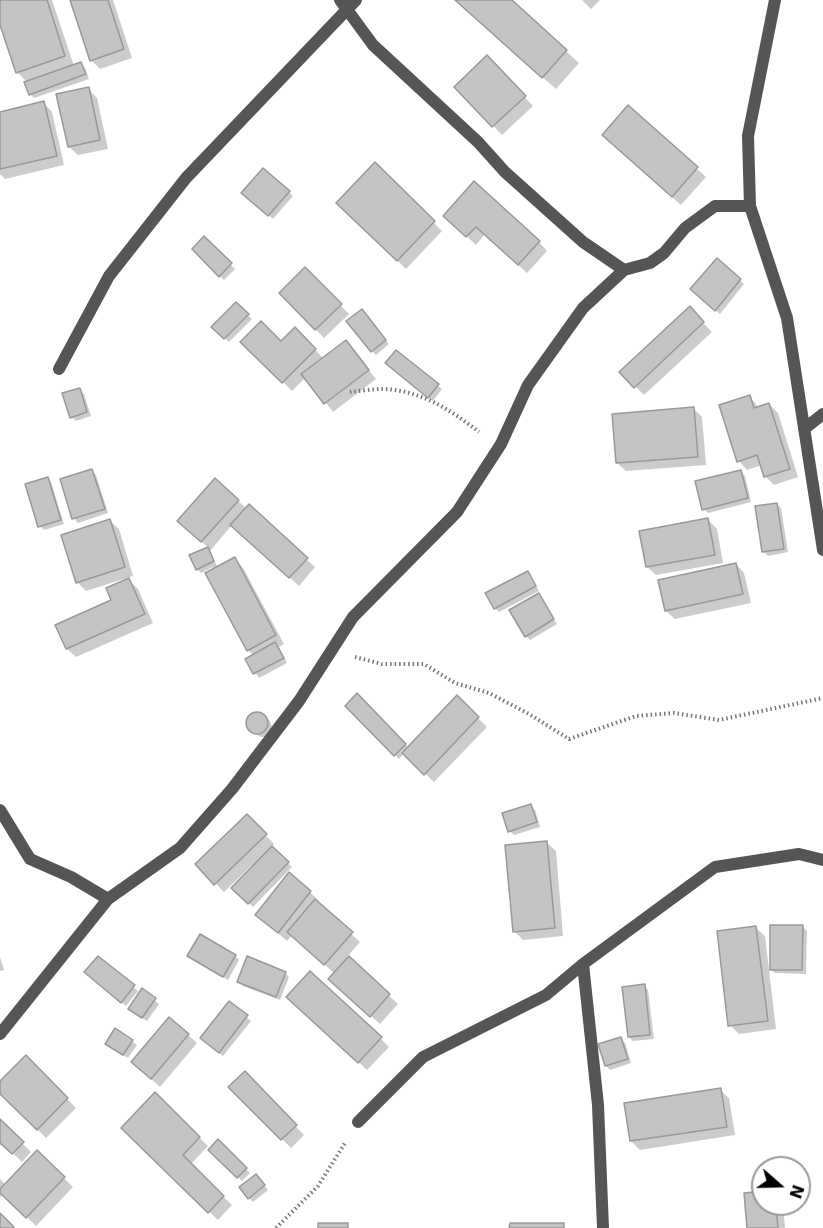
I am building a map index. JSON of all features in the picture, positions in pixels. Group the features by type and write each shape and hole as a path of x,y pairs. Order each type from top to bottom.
{"street":[{"path":"775,0 748,136 750,206 787,318 823,550"},
{"path":"59,369 109,276 186,178 348,3 374,45 478,142 505,172 583,242 624,270"},
{"path":"0,1034 108,899 180,848 232,789 298,701 353,617 457,512 501,444 528,386 583,308 624,270 650,263 664,253 685,228 715,206 750,206"},
{"path":"804,429 823,414"},
{"path":"0,810 30,859 71,877 108,899"},
{"path":"358,1122 423,1057 546,995 583,964 715,867 799,854 823,860"},
{"path":"583,964 598,1106 603,1228"}],"path":[{"path":"350,392 384,389 426,398 461,418 489,440 501,444"},
{"path":"331,651 382,664 424,664 455,683 489,693 569,739 636,716 674,713 719,720 823,698"},
{"path":"276,1228 318,1186 358,1122"}],"building":[{"path":"0,0 47,0 65,56 16,73 0,25"},
{"path":"70,0 108,0 124,49 90,61"},
{"path":"455,0 512,0 567,50 542,78"},
{"path":"487,55 526,96 492,127 454,87"},
{"path":"81,62 86,74 29,95 24,82"},
{"path":"89,87 100,140 68,147 56,94"},
{"path":"44,101 57,156 0,169 0,112"},
{"path":"628,105 698,167 672,197 602,135"},
{"path":"375,162 435,221 397,261 336,203"},
{"path":"263,168 290,191 268,216 241,193"},
{"path":"474,181 540,241 518,265 476,227 466,237 443,216"},
{"path":"204,236 232,263 219,277 192,249"},
{"path":"717,258 741,279 715,311 690,289"},
{"path":"305,267 342,304 315,330 279,293"},
{"path":"236,302 249,314 224,339 211,327"},
{"path":"690,306 704,322 634,388 619,372"},
{"path":"362,309 386,340 371,352 346,321"},
{"path":"261,321 281,341 295,327 316,349 282,383 240,342"},
{"path":"346,340 369,370 324,404 301,374"},
{"path":"396,350 439,384 428,398 385,363"},
{"path":"80,388 87,412 70,418 62,393"},
{"path":"750,395 754,408 769,403 790,469 764,477 757,455 737,462 719,405"},
{"path":"694,407 698,457 616,463 612,414"},
{"path":"92,469 105,509 72,519 60,479"},
{"path":"741,470 748,498 702,510 695,481"},
{"path":"48,477 61,520 38,527 25,484"},
{"path":"215,478 239,500 201,542 177,521"},
{"path":"777,503 784,549 762,552 755,506"},
{"path":"249,504 308,558 289,578 230,525"},
{"path":"708,518 715,555 646,567 639,531"},
{"path":"110,519 125,567 76,583 61,535"},
{"path":"208,547 214,561 196,570 189,555"},
{"path":"235,557 276,635 247,651 205,573"},
{"path":"736,563 743,594 665,611 658,580"},
{"path":"528,571 536,586 494,609 485,593"},
{"path":"129,578 145,614 66,649 55,625 111,600 106,588"},
{"path":"539,593 554,619 525,637 509,610"},
{"path":"275,642 284,658 253,674 245,659"},
{"path":"357,693 406,744 394,756 345,706"},
{"path":"457,695 479,717 424,775 402,753"},
{"path":"257,712 265,715 268,723 265,731 257,734 249,731 246,723 249,715"},
{"path":"531,804 537,822 508,832 502,813"},
{"path":"247,814 267,834 214,885 195,864"},
{"path":"547,841 555,928 513,932 505,845"},
{"path":"272,846 289,862 248,904 231,888"},
{"path":"289,872 311,891 278,933 255,915"},
{"path":"315,899 353,932 324,965 287,932"},
{"path":"770,925 803,925 802,970 770,970"},
{"path":"756,926 768,1021 728,1026 717,931"},
{"path":"200,934 236,955 223,977 187,956"},
{"path":"98,956 135,985 121,1003 84,972"},
{"path":"247,956 286,972 276,997 237,982"},
{"path":"349,956 390,994 370,1017 328,979"},
{"path":"310,971 382,1037 358,1063 286,997"},
{"path":"645,984 650,1035 628,1037 622,987"},
{"path":"142,988 156,998 142,1018 128,1009"},
{"path":"229,1001 248,1015 219,1053 200,1038"},
{"path":"169,1017 189,1034 151,1079 131,1062"},
{"path":"115,1028 133,1040 123,1055 105,1044"},
{"path":"621,1037 628,1059 605,1066 598,1044"},
{"path":"26,1055 68,1098 37,1130 0,1094 0,1081"},
{"path":"245,1071 297,1125 281,1140 228,1087"},
{"path":"721,1088 727,1127 630,1141 624,1103"},
{"path":"155,1092 200,1137 183,1155 224,1196 208,1213 121,1128"},
{"path":"0,1119 24,1142 12,1154 0,1143"},
{"path":"218,1139 247,1168 237,1178 208,1150"},
{"path":"37,1150 65,1177 26,1218 0,1193 0,1189"},
{"path":"256,1174 265,1185 248,1199 239,1187"},
{"path":"751,1192 751,1216 777,1216 778,1228 747,1228 744,1193"},
{"path":"0,1213 14,1227 13,1228 0,1228"},
{"path":"318,1223 348,1223 348,1228 318,1228"},
{"path":"510,1223 564,1223 564,1228 509,1228"}]}
